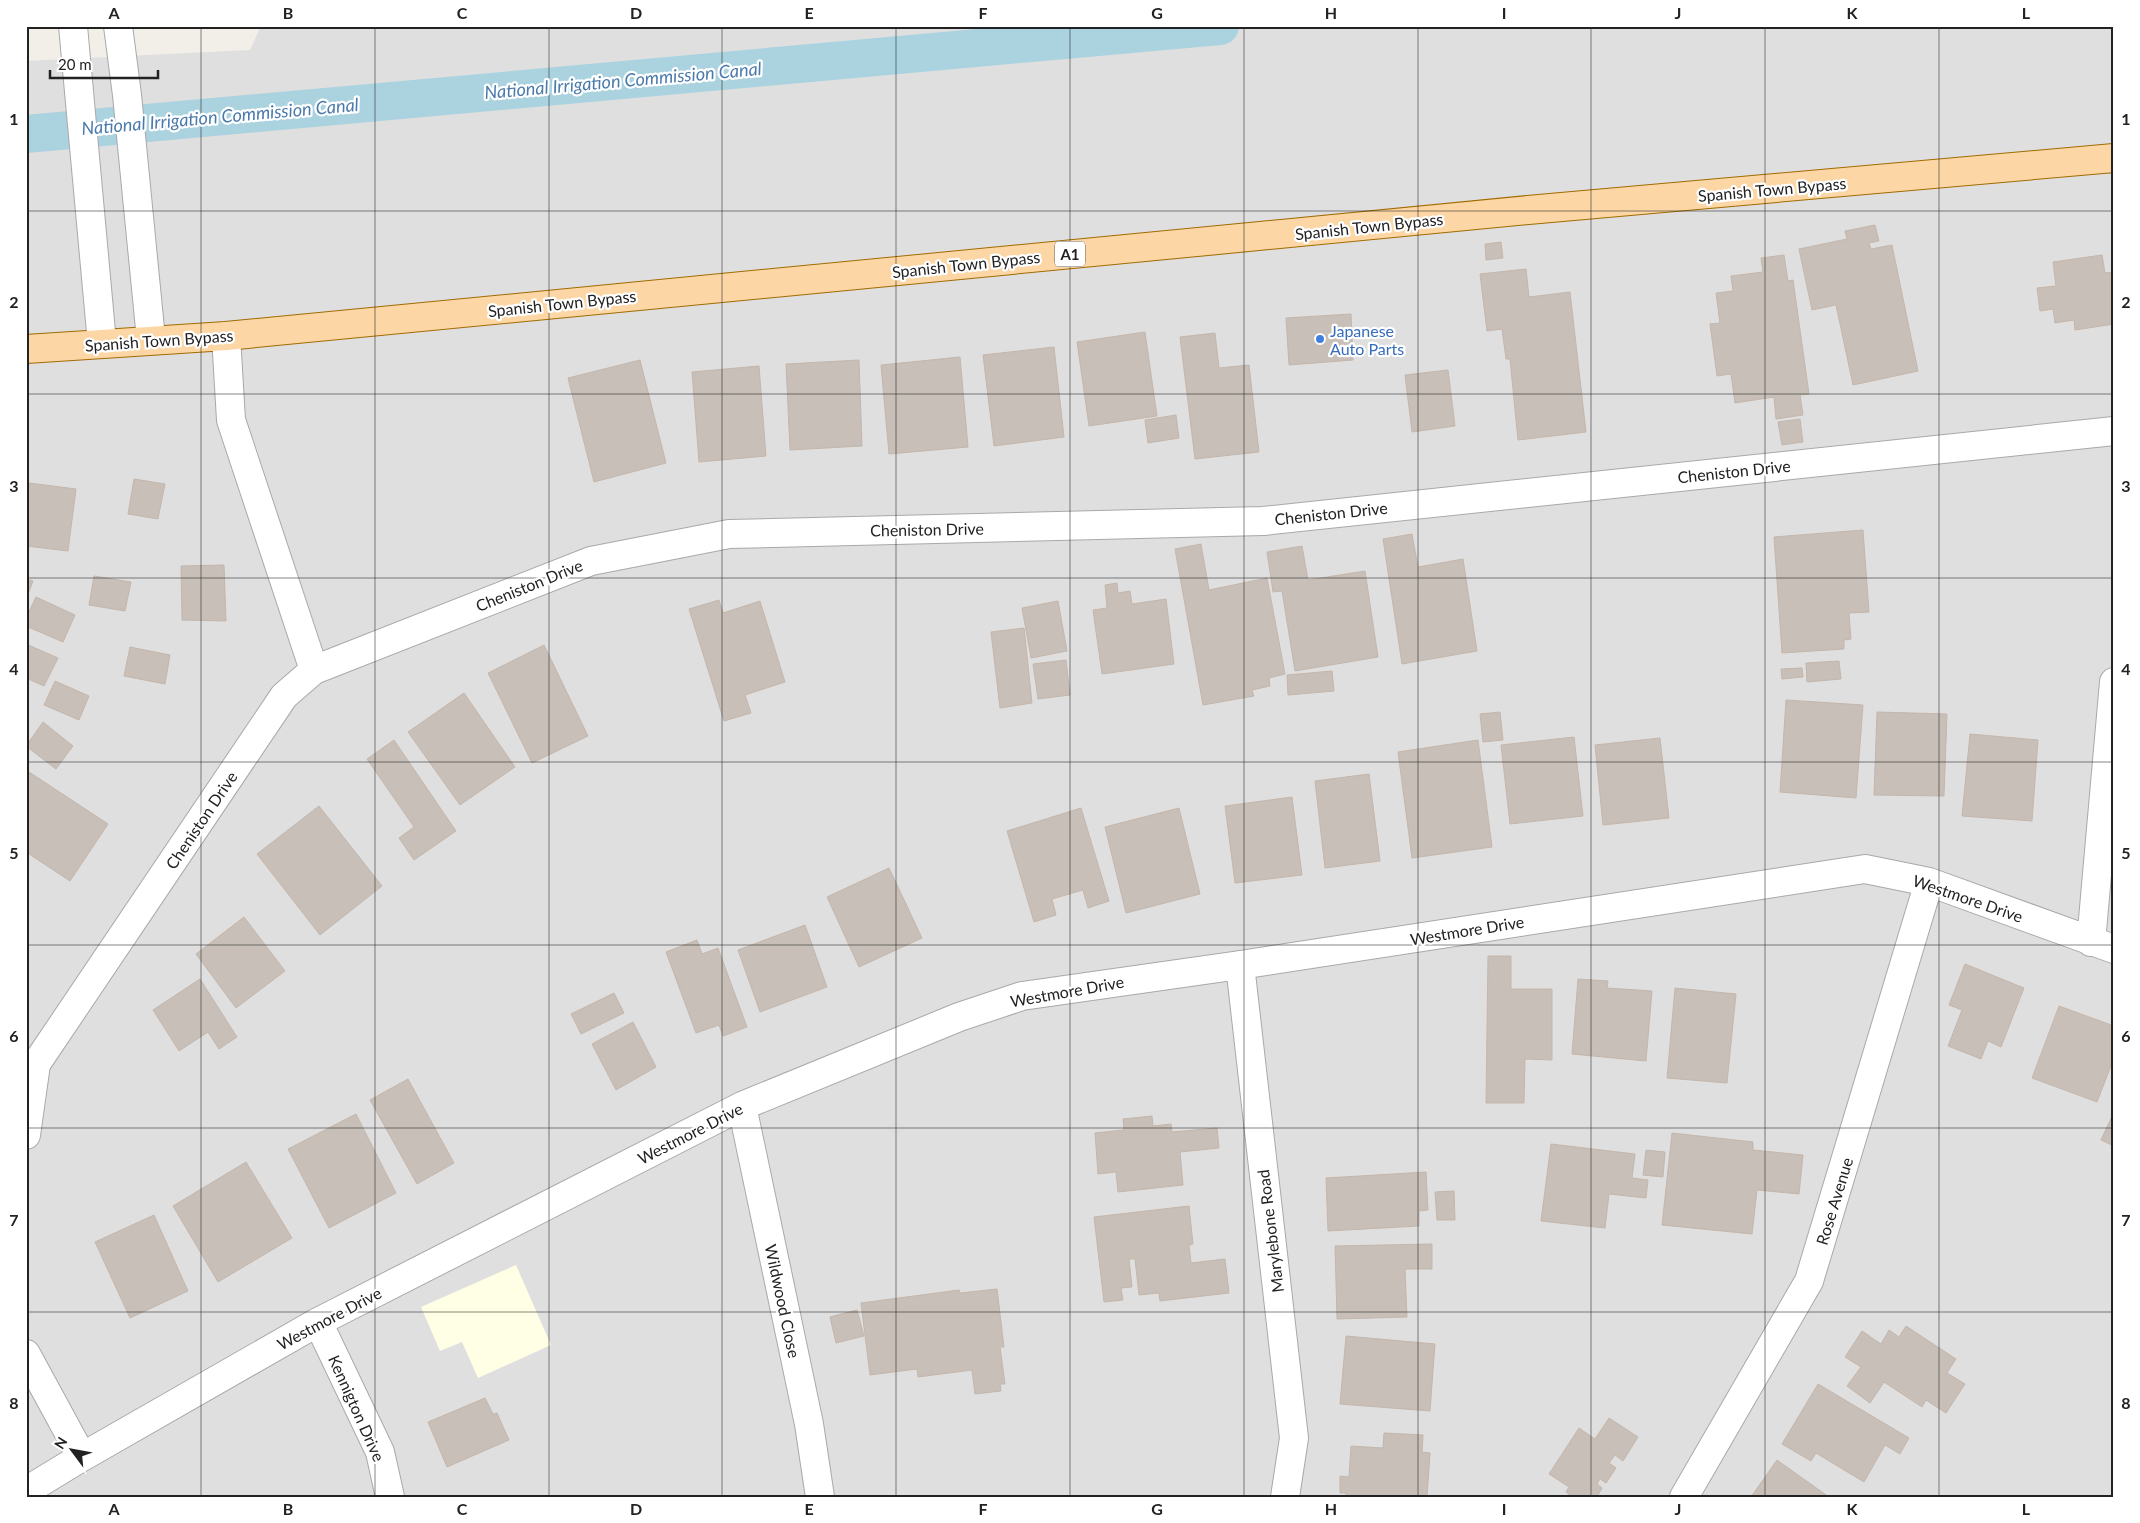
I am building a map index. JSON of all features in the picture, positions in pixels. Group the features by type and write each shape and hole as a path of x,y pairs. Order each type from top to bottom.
{"main road":[{"name":"Spanish Town Bypass","path":"26,349 151,339 226,336 1528,210 2114,158"}],"street":[{"path":"73,26 102,343"},
{"path":"118,26 127,95 151,339"},
{"path":"226,336 231,420 314,670"},
{"name":"Cheniston Drive","path":"26,1135 31,1063 284,696 314,670 590,561 729,534 1263,521 2114,431"},
{"path":"2102,945 2114,682"},
{"name":"Westmore Drive","path":"26,1491 318,1322 742,1106 959,1016 1022,996 1240,965 1865,869 1929,882 2102,945"},
{"name":"Rose Avenue","path":"1684,1497 1809,1281 1929,882"},
{"name":"Marylebone Road","path":"1240,965 1294,1438 1285,1497"},
{"name":"Wildwood Close","path":"742,1106 809,1424 820,1497"},
{"name":"Kennigton Drive","path":"318,1322 380,1452 390,1497"},
{"path":"26,1354 82,1457"}],"shaded area":[{"path":"261,26 2114,26 2114,1497 26,1497 26,61 250,50"},
{"path":"516,1265 551,1345 478,1378 462,1342 440,1351 421,1307"}],"building":[{"path":"1875,225 1879,241 1869,243 1871,249 1892,245 1918,371 1853,385 1836,305 1812,310 1799,249 1847,239 1845,231"},
{"path":"1501,242 1503,258 1486,260 1485,244"},
{"path":"1784,255 1788,281 1793,280 1809,394 1800,395 1803,415 1776,419 1774,397 1735,403 1731,374 1717,376 1710,324 1720,323 1716,293 1733,291 1731,276 1763,272 1761,258"},
{"path":"2102,255 2105,273 2114,272 2114,324 2075,330 2074,320 2055,323 2053,309 2040,311 2037,288 2056,286 2053,262"},
{"path":"1526,269 1529,297 1570,292 1586,432 1518,440 1510,359 1506,359 1502,329 1487,331 1480,274"},
{"name":"Japanese Auto Parts","path":"1351,314 1353,360 1289,365 1286,318"},
{"path":"1145,332 1157,416 1089,426 1077,342"},
{"path":"1215,333 1219,368 1249,365 1259,452 1195,459 1180,337"},
{"path":"1054,347 1064,437 994,446 983,355"},
{"path":"960,357 968,447 889,454 881,365"},
{"path":"640,360 666,463 594,482 568,378"},
{"path":"859,360 862,446 790,450 786,364"},
{"path":"759,366 766,456 699,462 692,372"},
{"path":"1448,370 1455,426 1412,432 1405,375"},
{"path":"1176,415 1179,438 1148,443 1145,420"},
{"path":"1800,419 1803,442 1782,445 1778,422"},
{"path":"134,479 165,484 158,519 128,514"},
{"path":"29,483 76,489 68,551 26,546 26,507"},
{"path":"1863,530 1869,612 1849,613 1851,639 1844,640 1844,649 1782,653 1774,537"},
{"path":"1412,534 1418,567 1463,559 1477,651 1402,664 1383,539"},
{"path":"1201,544 1209,590 1267,578 1285,674 1269,678 1270,686 1252,690 1254,696 1203,705 1175,549"},
{"path":"1302,546 1308,580 1365,571 1378,657 1295,671 1282,591 1273,592 1267,552"},
{"path":"224,565 226,621 182,620 181,566"},
{"path":"94,576 131,582 125,611 89,605"},
{"path":"26,579 33,581 26,599"},
{"path":"1117,583 1118,593 1130,591 1132,604 1166,599 1174,664 1102,674 1093,610 1107,608 1105,585"},
{"path":"36,597 75,615 63,642 26,626 26,618"},
{"path":"719,600 723,613 760,601 785,682 745,695 751,713 724,721 689,609"},
{"path":"1058,601 1067,651 1031,658 1022,608"},
{"path":"1024,628 1032,703 1000,708 991,632"},
{"path":"26,644 58,658 44,686 26,678"},
{"path":"544,645 588,736 532,763 488,673"},
{"path":"130,647 170,655 165,684 124,676"},
{"path":"1066,660 1070,695 1038,699 1033,664"},
{"path":"1839,661 1841,679 1807,682 1806,663"},
{"path":"1802,668 1803,677 1782,679 1781,669"},
{"path":"1332,671 1334,691 1288,695 1287,675"},
{"path":"55,681 89,696 79,720 44,705"},
{"path":"464,693 515,767 460,805 408,732"},
{"path":"1786,700 1863,705 1856,798 1780,792"},
{"path":"1500,712 1503,740 1483,742 1480,714"},
{"path":"1877,712 1947,714 1944,796 1874,795"},
{"path":"43,722 73,746 56,769 26,746"},
{"path":"1970,734 2038,740 2032,821 1962,816"},
{"path":"1574,737 1583,816 1510,824 1501,745"},
{"path":"1660,738 1669,818 1603,825 1595,745"},
{"path":"394,740 456,831 414,860 399,838 414,827 367,759"},
{"path":"1478,740 1492,847 1412,858 1398,752"},
{"path":"26,770 108,824 70,881 26,852"},
{"path":"1369,774 1380,861 1325,868 1315,781"},
{"path":"1292,797 1302,875 1235,883 1225,806"},
{"path":"319,806 382,886 320,935 257,854"},
{"path":"1081,808 1109,901 1088,908 1083,890 1052,899 1056,915 1034,922 1007,831"},
{"path":"1179,808 1200,894 1126,913 1105,827"},
{"path":"889,868 922,938 859,967 827,897"},
{"path":"244,917 285,971 236,1008 196,954"},
{"path":"805,925 827,987 760,1012 738,950"},
{"path":"697,940 702,954 718,948 747,1027 723,1036 719,1025 696,1033 666,952"},
{"path":"1488,956 1511,956 1511,989 1552,989 1552,1060 1525,1059 1524,1103 1486,1103"},
{"path":"1965,964 2024,988 2001,1047 1988,1041 1981,1059 1948,1046 1962,1010 1949,1005"},
{"path":"200,979 237,1037 219,1049 208,1032 179,1051 153,1010"},
{"path":"1578,979 1608,981 1607,988 1652,991 1646,1061 1572,1054"},
{"path":"1675,988 1736,994 1727,1083 1667,1078"},
{"path":"614,993 624,1013 581,1034 571,1014"},
{"path":"2059,1006 2114,1026 2114,1058 2097,1102 2032,1078"},
{"path":"633,1022 656,1067 616,1090 592,1044"},
{"path":"408,1079 454,1163 417,1184 370,1100"},
{"path":"2114,1112 2114,1146 2101,1140"},
{"path":"356,1114 396,1193 329,1228 288,1149"},
{"path":"1152,1116 1153,1126 1171,1124 1172,1132 1217,1128 1219,1148 1180,1152 1183,1185 1118,1192 1116,1172 1098,1174 1095,1133 1124,1130 1123,1119"},
{"path":"1672,1133 1753,1142 1753,1150 1803,1155 1799,1194 1757,1190 1752,1234 1662,1225"},
{"path":"1551,1144 1635,1154 1632,1178 1648,1180 1646,1198 1609,1194 1605,1228 1541,1221"},
{"path":"1646,1150 1665,1152 1663,1177 1643,1175"},
{"path":"246,1162 292,1238 218,1282 173,1206"},
{"path":"1426,1172 1428,1210 1419,1211 1419,1226 1328,1231 1326,1178"},
{"path":"1454,1191 1455,1220 1437,1220 1435,1192"},
{"path":"1189,1206 1193,1244 1189,1245 1191,1263 1225,1259 1229,1293 1160,1301 1159,1293 1139,1295 1135,1259 1129,1259 1132,1287 1121,1288 1123,1300 1104,1302 1094,1217"},
{"path":"154,1215 188,1291 130,1318 95,1242"},
{"path":"1432,1244 1432,1269 1405,1269 1407,1317 1337,1319 1335,1246"},
{"path":"997,1289 1004,1347 1000,1347 1005,1384 1000,1384 1001,1391 975,1394 972,1370 918,1377 917,1369 870,1375 861,1303 959,1290 960,1293"},
{"path":"857,1310 864,1336 836,1343 830,1317"},
{"path":"1906,1326 1956,1359 1947,1373 1965,1384 1946,1413 1926,1400 1922,1407 1884,1382 1870,1403 1847,1386 1861,1367 1845,1357 1862,1331 1881,1344 1889,1330 1899,1337"},
{"path":"1346,1336 1435,1344 1430,1411 1340,1404"},
{"path":"1818,1384 1909,1438 1900,1454 1885,1445 1864,1482 1816,1453 1811,1461 1782,1444"},
{"path":"485,1398 493,1414 497,1413 509,1440 447,1467 428,1422"},
{"path":"1609,1418 1638,1437 1623,1461 1615,1455 1609,1463 1616,1468 1606,1483 1600,1479 1597,1484 1602,1488 1597,1497 1573,1497 1566,1492 1569,1487 1549,1474 1579,1428 1595,1439"},
{"path":"1384,1433 1423,1435 1422,1452 1430,1453 1427,1497 1346,1497 1346,1493 1340,1493 1340,1476 1349,1477 1351,1446 1383,1448"},
{"path":"1777,1460 1829,1497 1751,1497"}],"waterway":[{"name":"National Irrigation Commission Canal","path":"26,134 1220,26"}],"place":[{"name":"Japanese Auto Parts","path":"1320,339"}]}
